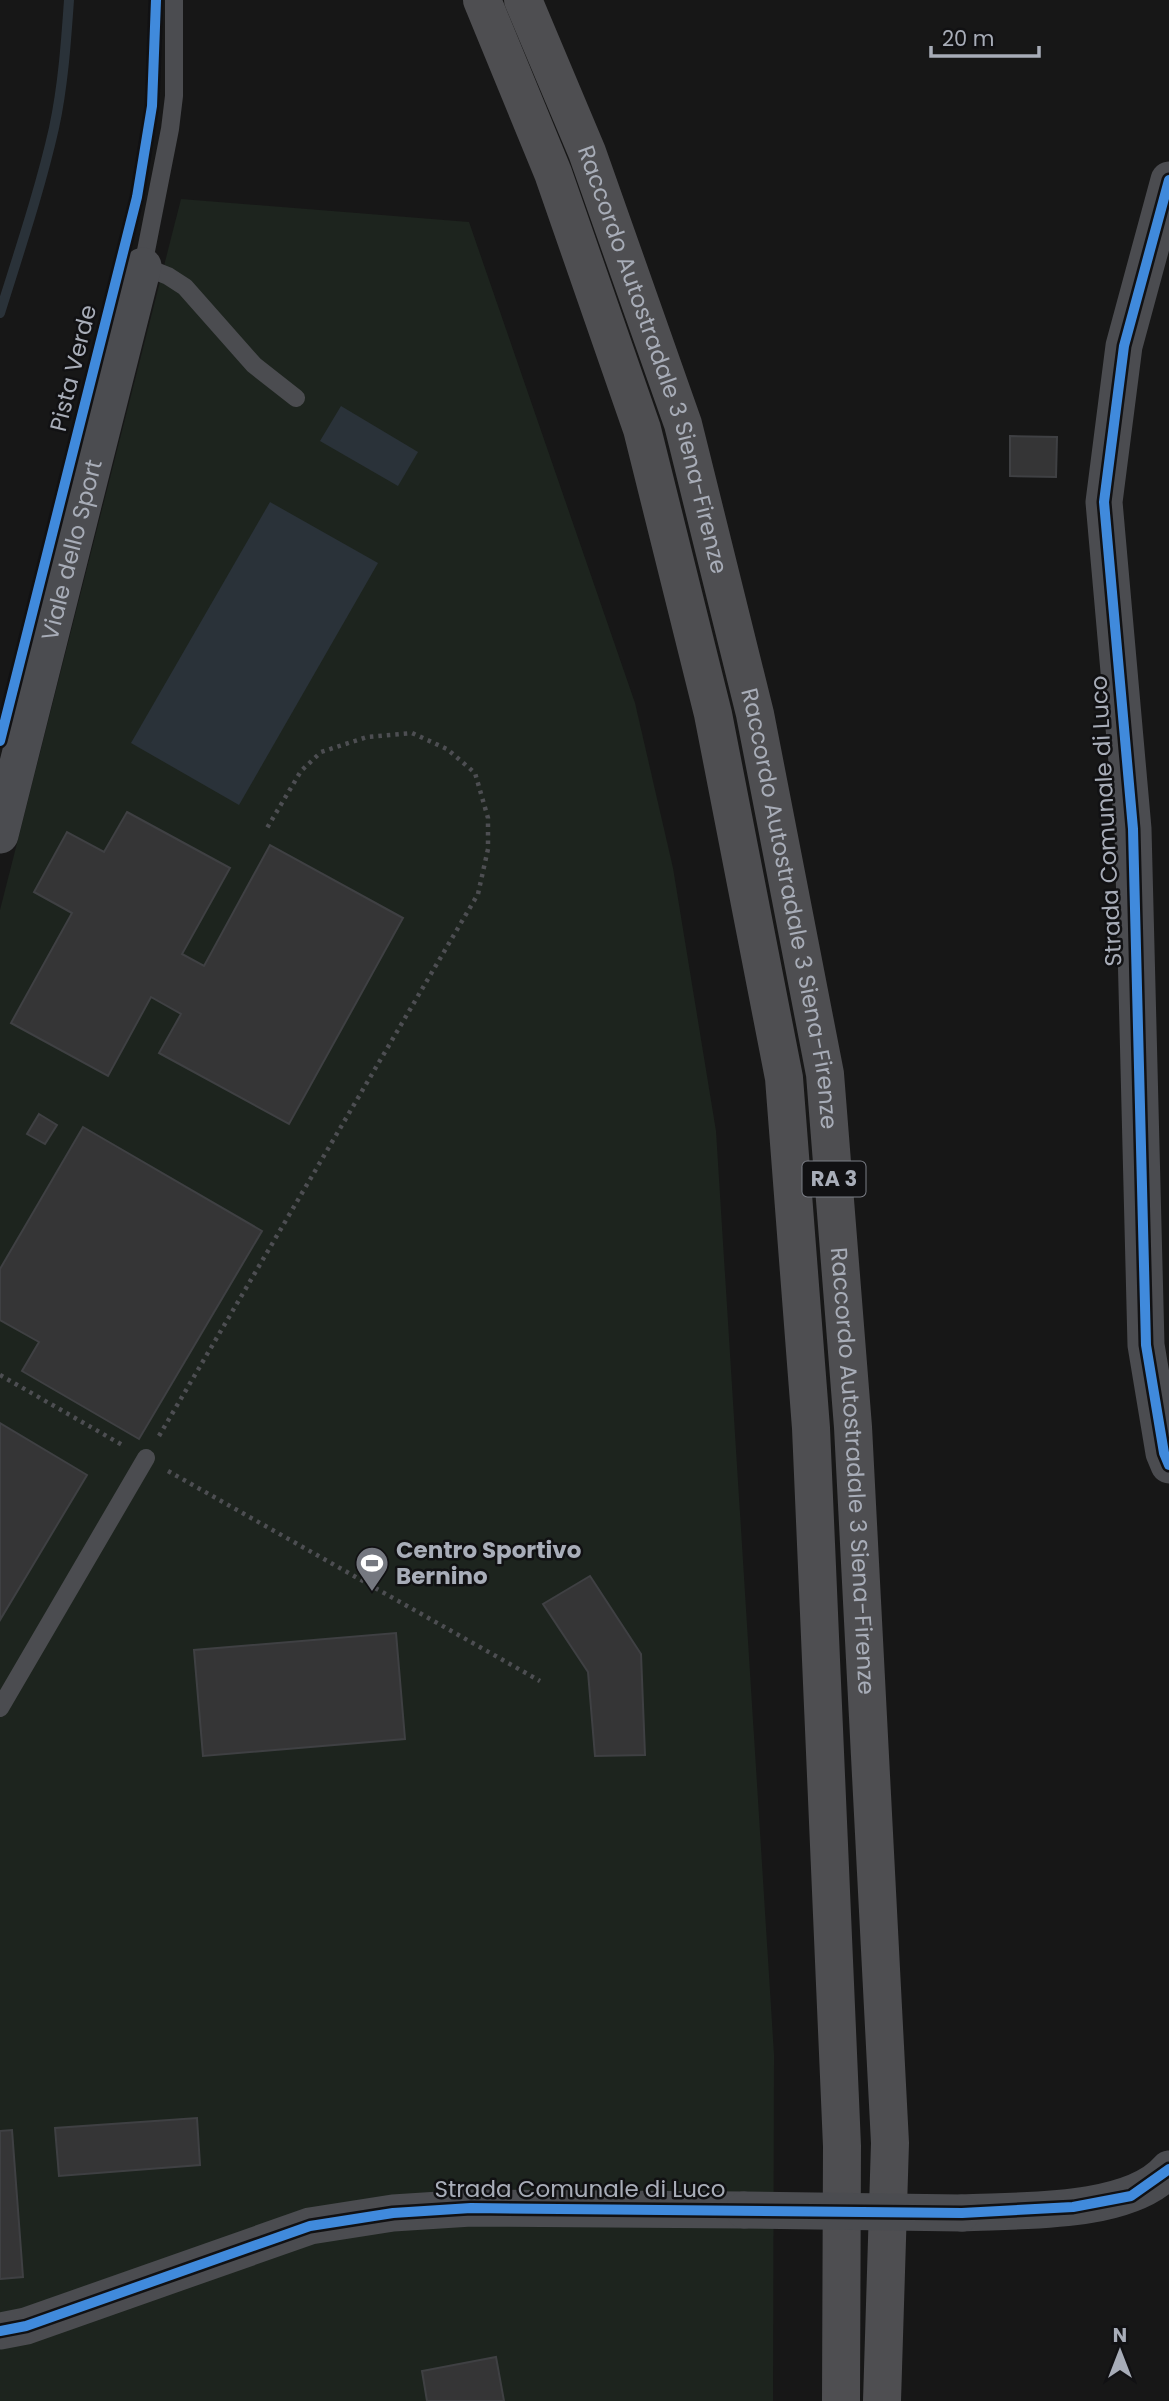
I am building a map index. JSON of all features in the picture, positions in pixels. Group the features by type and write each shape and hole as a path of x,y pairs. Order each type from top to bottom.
{"highway":[{"name":"Raccordo Autostradale 3 Siena-Firenze","path":"482,0 553,173 642,429 713,714 784,1078 811,1428 841,2105 841,2401"},
{"name":"Raccordo Autostradale 3 Siena-Firenze","path":"523,0 587,152 683,424 755,714 825,1074 853,1427 890,2143 882,2401"}],"street":[{"name":"Strada Comunale di Luco","path":"1169,180 1124,346 1104,502 1133,829 1146,1345 1164,1452 1169,1465"},
{"name":"Viale dello Sport","path":"0,835 144,266"},
{"name":"Strada Comunale di Luco","path":"0,2332 26,2326 285,2233 347,2219 432,2209 471,2208 962,2213 1073,2207 1131,2196 1169,2169"}],"lane":[{"path":"174,0 174,96 144,266 186,287 245,356 272,381 296,398"},
{"path":"0,1708 146,1458"}],"path":[{"path":"146,1458 478,894 488,849 488,818 475,773 447,749 412,733 367,737 321,752 301,771 267,828"},
{"path":"0,1375 540,1681"}],"shaded area":[{"name":"Centro Sportivo Bernino","path":"181,199 469,222 635,703 673,868 716,1131 774,2055 773,2401 0,2401 0,910"},
{"path":"341,406 418,452 398,486 320,441"},
{"path":"270,502 378,563 239,805 131,743"}],"building":[{"path":"1010,436 1057,437 1056,477 1010,476"},
{"path":"127,812 230,868 182,954 204,966 270,845 403,918 289,1124 159,1053 181,1014 151,997 108,1076 11,1023 72,913 34,892 67,832 104,852"},
{"path":"39,1114 57,1125 45,1144 27,1134"},
{"path":"83,1127 262,1231 139,1439 22,1371 39,1342 0,1320 0,1269"},
{"path":"0,1423 87,1475 0,1620"},
{"path":"590,1576 641,1654 645,1755 595,1756 588,1672 543,1604"},
{"path":"396,1633 405,1739 203,1756 194,1650"},
{"path":"197,2118 200,2165 59,2176 55,2128"},
{"path":"12,2130 23,2277 0,2279 0,2131"},
{"path":"496,2357 504,2401 427,2401 422,2371"}],"waterway":[{"path":"0,313 36,198 54,128 62,80 69,0"}],"cycle path":[{"name":"Pista Verde","path":"0,741 137,197 152,106 156,0"},
{"path":"1169,180 1124,346 1104,502 1133,829 1146,1345 1164,1453 1169,1465"},
{"path":"0,2331 26,2326 310,2226 393,2213 471,2208 962,2213 1073,2207 1131,2196 1169,2169"}],"place":[{"name":"Centro Sportivo Bernino","path":"372,1593"}]}
